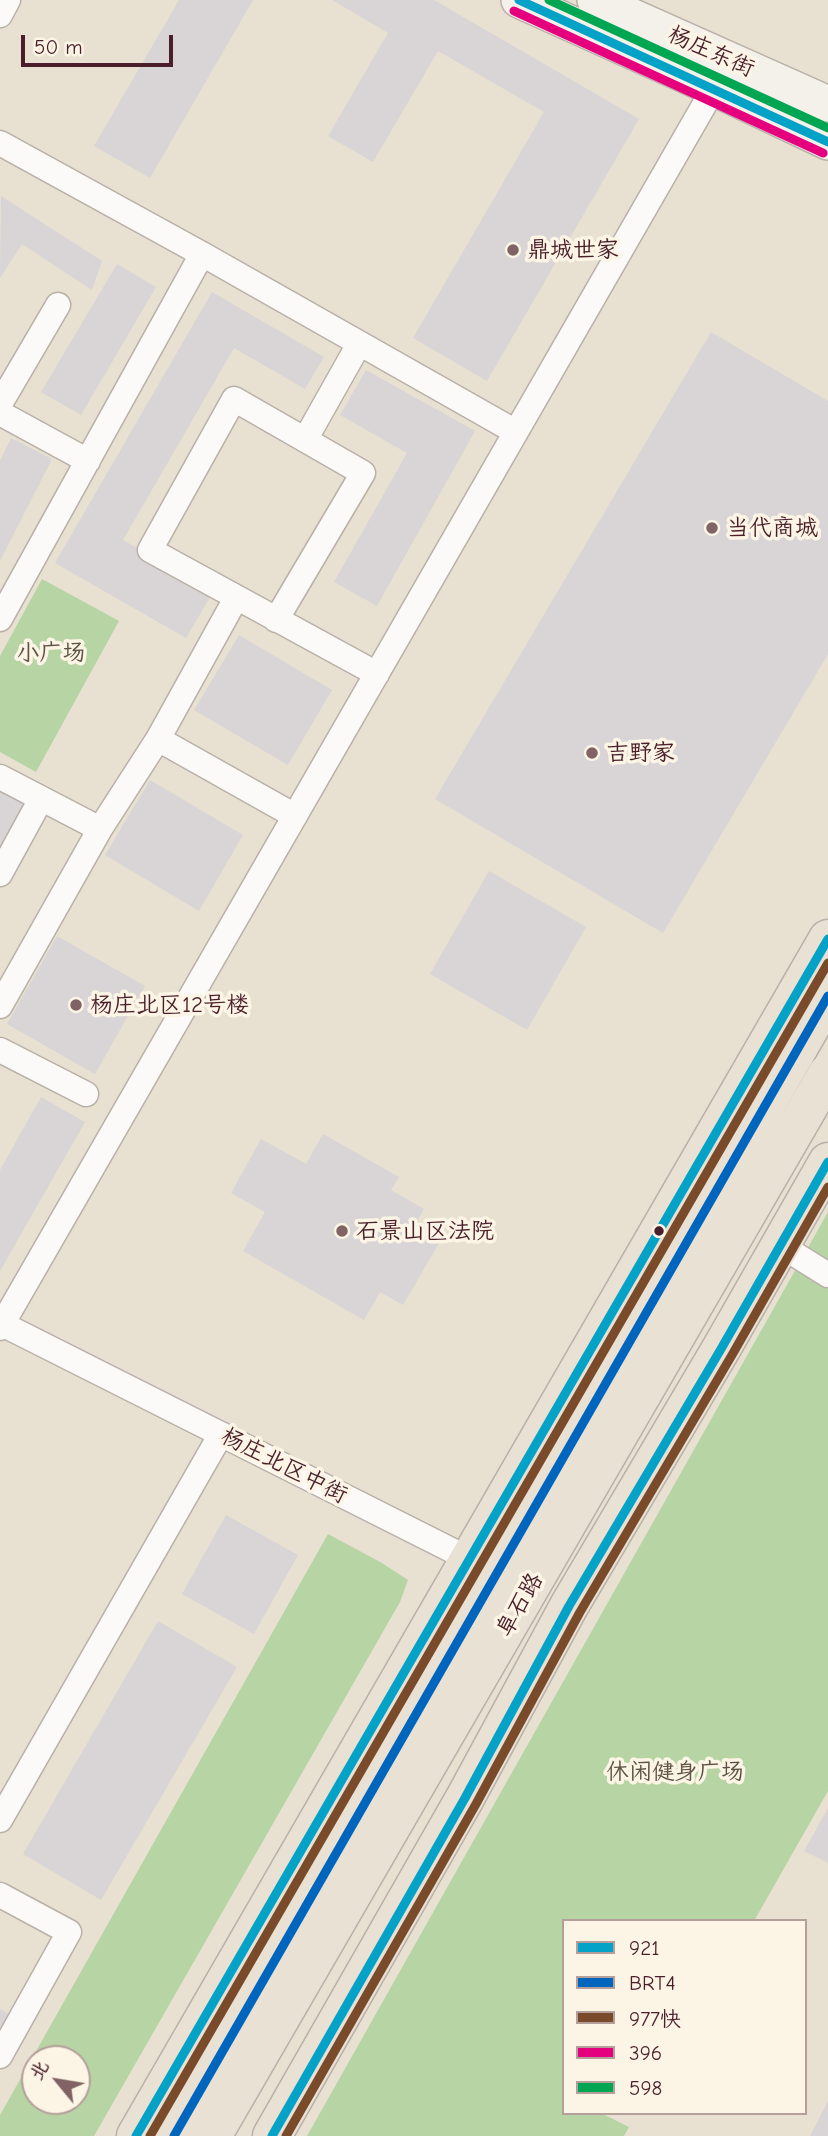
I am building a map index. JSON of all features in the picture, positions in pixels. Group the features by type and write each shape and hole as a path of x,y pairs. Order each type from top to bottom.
{"main road":[{"name":"杨庄东街","path":"519,0 828,142"},
{"name":"杨庄东街","path":"595,0 828,104"},
{"path":"136,2136 828,939"},
{"name":"阜石路","path":"174,2136 828,996"},
{"name":"阜石路","path":"212,2136 828,1073"},
{"name":"阜石路","path":"272,2136 465,1798 569,1606 828,1161"}],"street":[{"path":"0,15 8,0"},
{"path":"1,1325 714,88"},
{"path":"0,143 516,432"},
{"path":"0,619 202,254"},
{"path":"0,404 58,305"},
{"path":"305,440 359,344"},
{"path":"276,620 363,473 234,399 150,550 276,620 377,674"},
{"path":"0,413 88,461"},
{"path":"0,1006 100,829 158,739 230,609"},
{"path":"158,739 295,816"},
{"path":"0,777 100,829"},
{"path":"0,874 41,799"},
{"path":"0,1050 86,1094"},
{"path":"780,1245 828,1275"},
{"name":"杨庄北区中街","path":"1,1325 469,1559 569,1606"},
{"path":"0,1820 221,1434"},
{"path":"0,1895 69,1932 0,2056"}],"green space":[{"name":"小广场","path":"42,579 119,621 36,772 0,752 0,656"},
{"name":"休闲健身广场","path":"828,1212 828,1791 755,1919 562,1919 562,2115 605,2115 629,2127 624,2136 307,2136"},
{"path":"328,1534 408,1580 400,1602 94,2136 0,2136 0,2115 21,2078 21,2115 91,2115 91,2045 40,2045"}],"building":[{"path":"179,0 253,0 150,178 94,146"},
{"name":"鼎城世家","path":"332,0 434,0 639,119 487,381 413,338 544,112 438,51 373,162 328,136 388,33"},
{"path":"1,196 102,261 92,290 22,244 0,278"},
{"path":"117,264 156,287 81,415 41,392"},
{"path":"212,292 324,357 305,389 234,348 123,540 213,592 186,638 55,563"},
{"name":"当代商城","path":"711,332 828,401 828,654 663,933 435,799"},
{"path":"366,370 475,431 377,606 334,582 407,453 340,415"},
{"path":"11,438 52,459 0,561 0,461"},
{"path":"239,635 332,690 288,765 194,710"},
{"path":"150,780 243,835 199,911 105,855"},
{"path":"0,789 29,805 0,858"},
{"path":"489,871 586,927 527,1030 430,974"},
{"name":"杨庄北区12号楼","path":"57,936 145,986 95,1074 7,1024"},
{"path":"41,1097 85,1122 0,1271 0,1170"},
{"name":"石景山区法院","path":"323,1134 399,1177 391,1190 424,1209 416,1223 442,1238 403,1305 380,1292 364,1320 243,1251 265,1212 231,1193 261,1139 306,1164"},
{"path":"226,1515 298,1555 254,1634 182,1594"},
{"path":"158,1621 237,1667 101,1900 23,1854"},
{"path":"828,1808 828,1863 804,1851"},
{"path":"0,2009 10,2014 0,2033"},
{"path":"828,2101 828,2136 810,2136"}],"transit line":[{"name":"921","path":"519,0 828,142"},
{"name":"598","path":"549,0 828,128"},
{"name":"396","path":"514,11 823,153"},
{"name":"921","path":"136,2136 828,939"},
{"name":"977快","path":"150,2136 828,963"},
{"name":"BRT4","path":"174,2136 828,996"},
{"name":"921","path":"272,2136 465,1798 569,1606 828,1162"},
{"name":"977快","path":"286,2136 476,1804 580,1612 828,1187"}],"place":[{"name":"鼎城世家","path":"513,250"},
{"name":"当代商城","path":"712,528"},
{"name":"吉野家","path":"592,753"},
{"name":"杨庄北区12号楼","path":"76,1005"},
{"name":"石景山区法院","path":"342,1231"}]}
